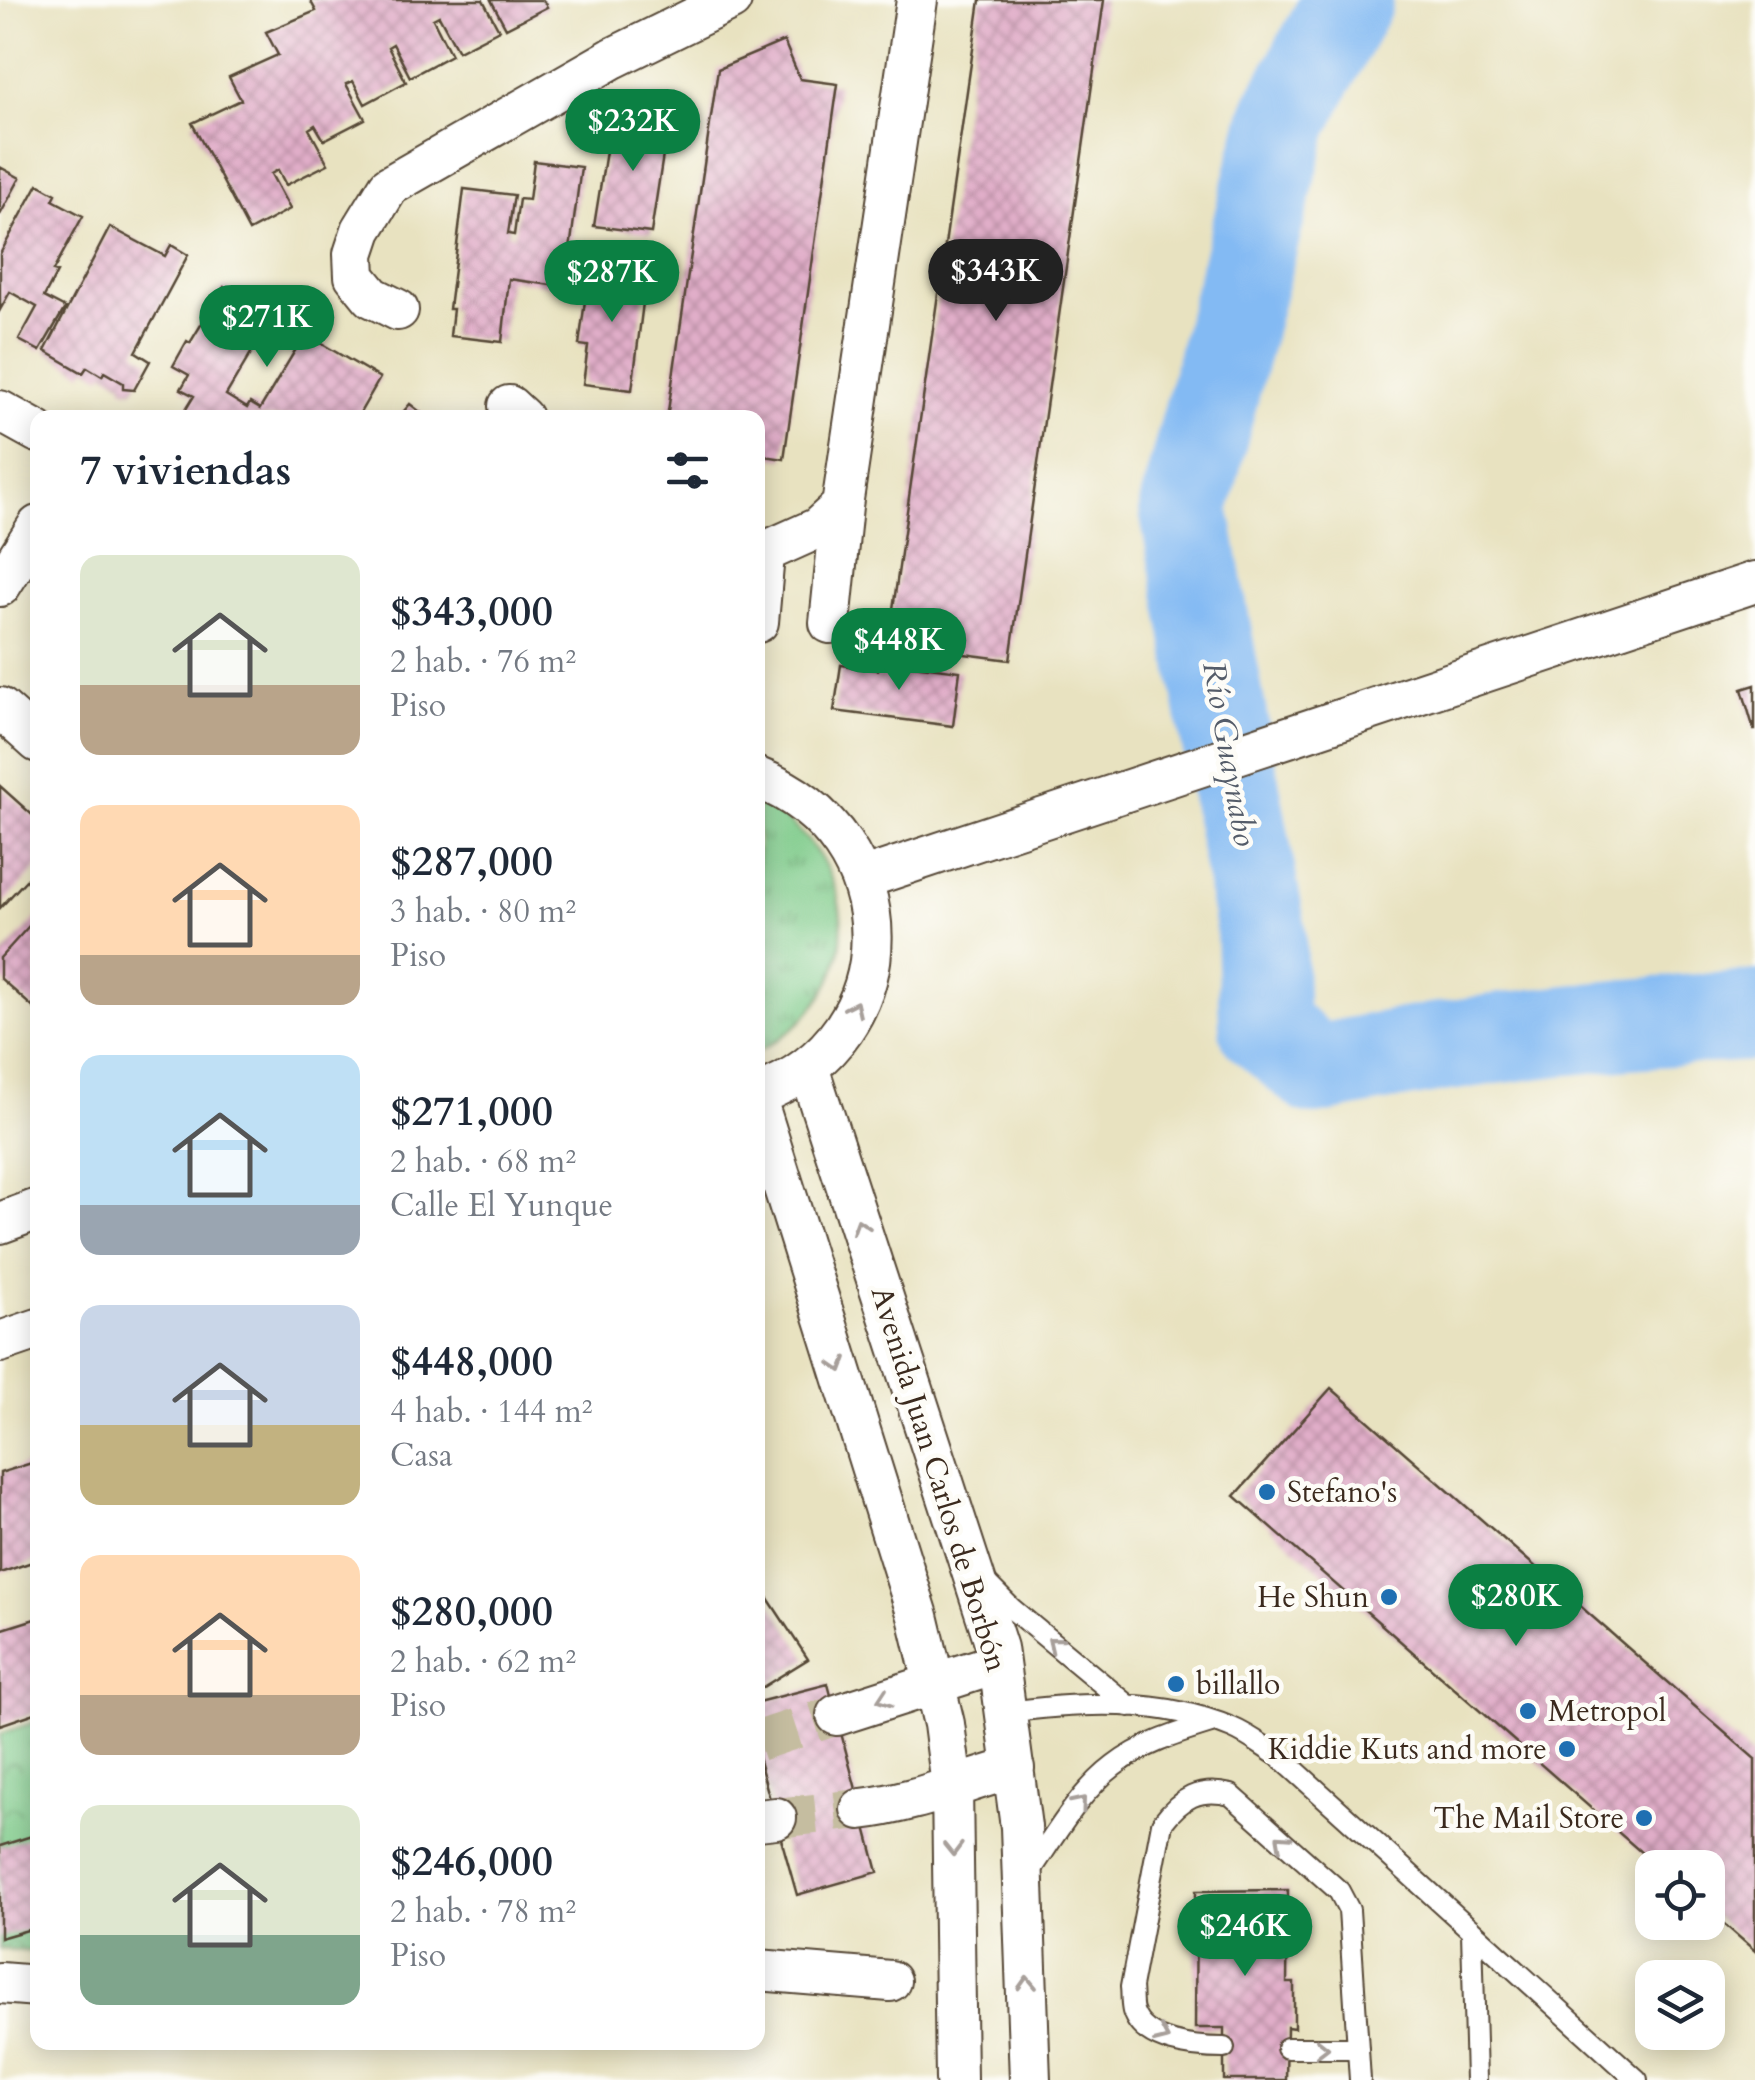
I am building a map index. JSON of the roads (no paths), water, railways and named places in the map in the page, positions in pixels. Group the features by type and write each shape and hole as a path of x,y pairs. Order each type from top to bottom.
{"street":[{"path":"398,310 372,297 355,276 354,254 362,230 389,186 613,58 732,0"},
{"path":"830,623 842,506 917,0"},
{"path":"0,412 30,428"},
{"path":"765,553 818,528 842,506"},
{"path":"0,586 30,539"},
{"path":"861,879 1755,582"},
{"path":"0,708 30,735"},
{"path":"765,781 794,795 823,818 842,841 861,879 871,925 870,962 846,1025 808,1066 765,1091"},
{"name":"Avenida Juan Carlos de Borbón","path":"808,1066 999,1663 1014,1768 1023,1882 1030,2080"},
{"name":"Avenida Juan Carlos de Borbón","path":"765,1127 918,1616 934,1682 952,1786 956,2080"},
{"path":"0,1223 30,1212"},
{"path":"0,1342 30,1332"},
{"path":"837,1715 999,1663"},
{"path":"861,1809 900,1805 1014,1768"},
{"path":"765,1971 890,1981"},
{"path":"0,1983 30,1985"}],"lane":[{"path":"971,1568 1012,1609 1129,1706"},
{"path":"1007,1712 1079,1703 1129,1706 1188,1714 1236,1730 1280,1756 1637,2080"},
{"path":"1023,1882 1076,1807 1112,1768 1146,1746 1214,1722"},
{"path":"1224,2048 1174,2042 1144,2027 1133,2012 1131,1987 1162,1823 1175,1806 1195,1794 1213,1790 1230,1795 1339,1891 1350,1910 1360,2080"},
{"path":"1472,1932 1476,2080"},
{"path":"1287,2048 1358,2048"}],"waterway":[{"name":"Río Guaynabo","path":"1348,0 1285,119 1184,508 1261,931 1264,1027 1315,1070 1534,1034 1755,1016"}],"tunnel":[{"path":"765,1739 837,1715"},
{"path":"776,1818 861,1809"}],"place":[{"name":"Stefano's","path":"1267,1492"},
{"name":"He Shun","path":"1389,1597"},
{"name":"billallo","path":"1176,1684"},
{"name":"Metropol","path":"1528,1711"},
{"name":"Kiddie Kuts and more","path":"1567,1749"},
{"name":"The Mail Store","path":"1644,1818"}]}
